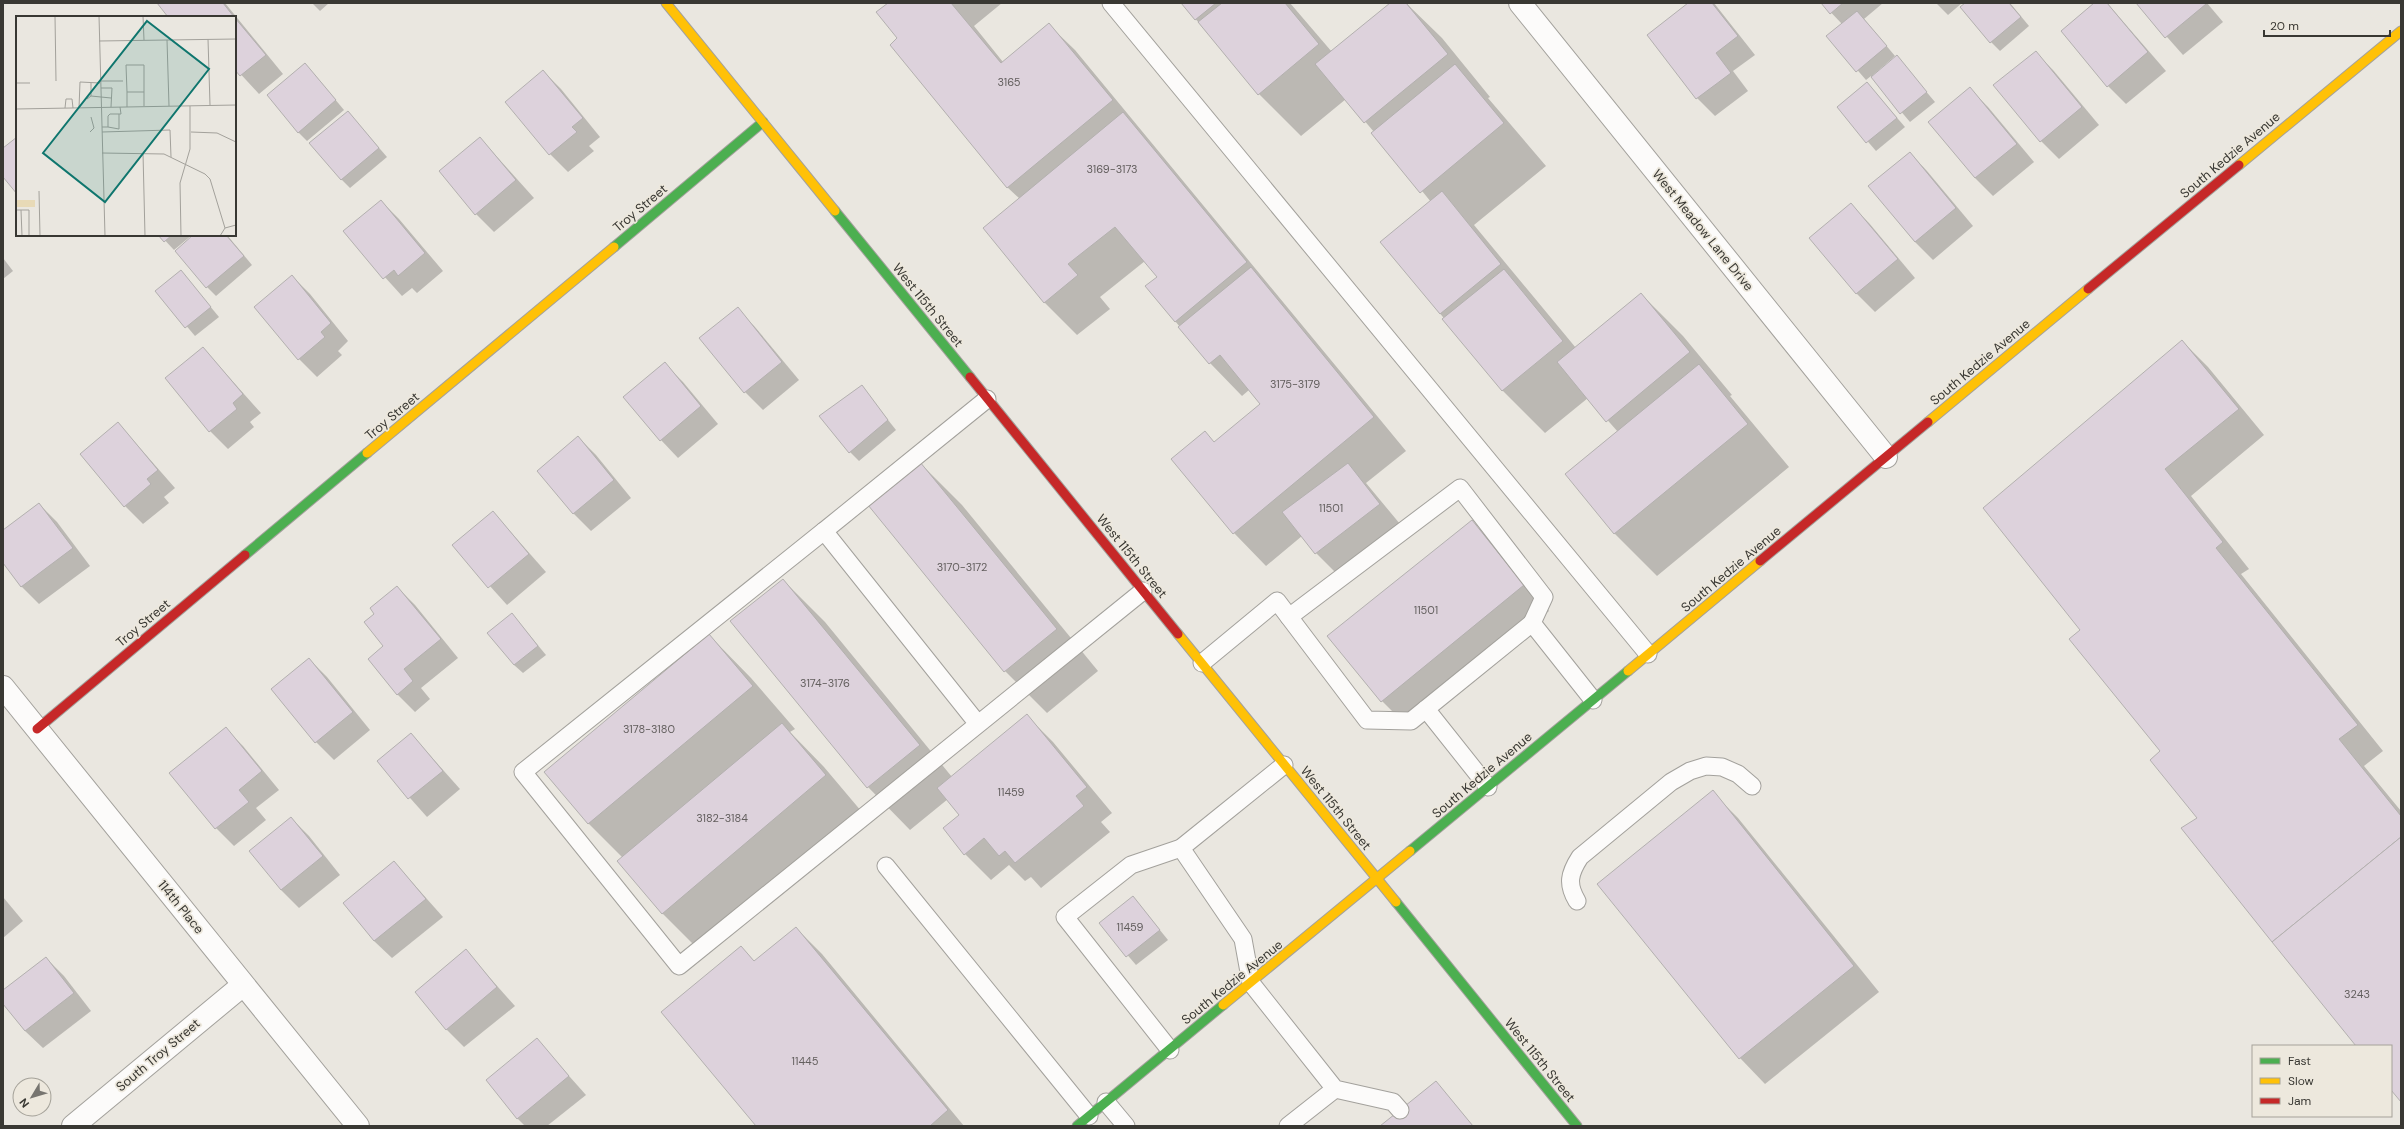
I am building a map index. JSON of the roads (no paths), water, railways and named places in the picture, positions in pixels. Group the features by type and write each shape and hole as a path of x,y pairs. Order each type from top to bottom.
{"street":[{"name":"West 115th Street","path":"666,3 1578,1126"},
{"name":"West Meadow Lane Drive","path":"1524,4 1886,457"},
{"name":"South Kedzie Avenue","path":"1083,1121 2401,31"},
{"name":"Troy Street","path":"37,729 763,122"},
{"name":"114th Place","path":"3,687 358,1126"},
{"name":"South Troy Street","path":"73,1126 243,984"}],"lane":[{"path":"1111,3 1648,654"},
{"path":"988,399 523,772 541,796 679,966 1143,591"},
{"path":"1202,663 1277,601 1366,720 1411,722 1532,623 1544,597 1460,488 1289,617"},
{"path":"824,531 978,724"},
{"path":"1532,623 1593,700"},
{"path":"1426,709 1488,787"},
{"path":"1170,1050 1065,917 1132,865 1181,848 1284,765"},
{"path":"1578,901 1572,891 1569,880 1572,869 1580,857 1671,782 1690,771 1706,766 1722,767 1738,774 1752,786"},
{"path":"1181,848 1243,939 1251,983 1335,1089 1396,1106"},
{"path":"886,866 1083,1121"},
{"path":"1288,1126 1335,1089"},
{"path":"1106,1102 1126,1126"}]}
